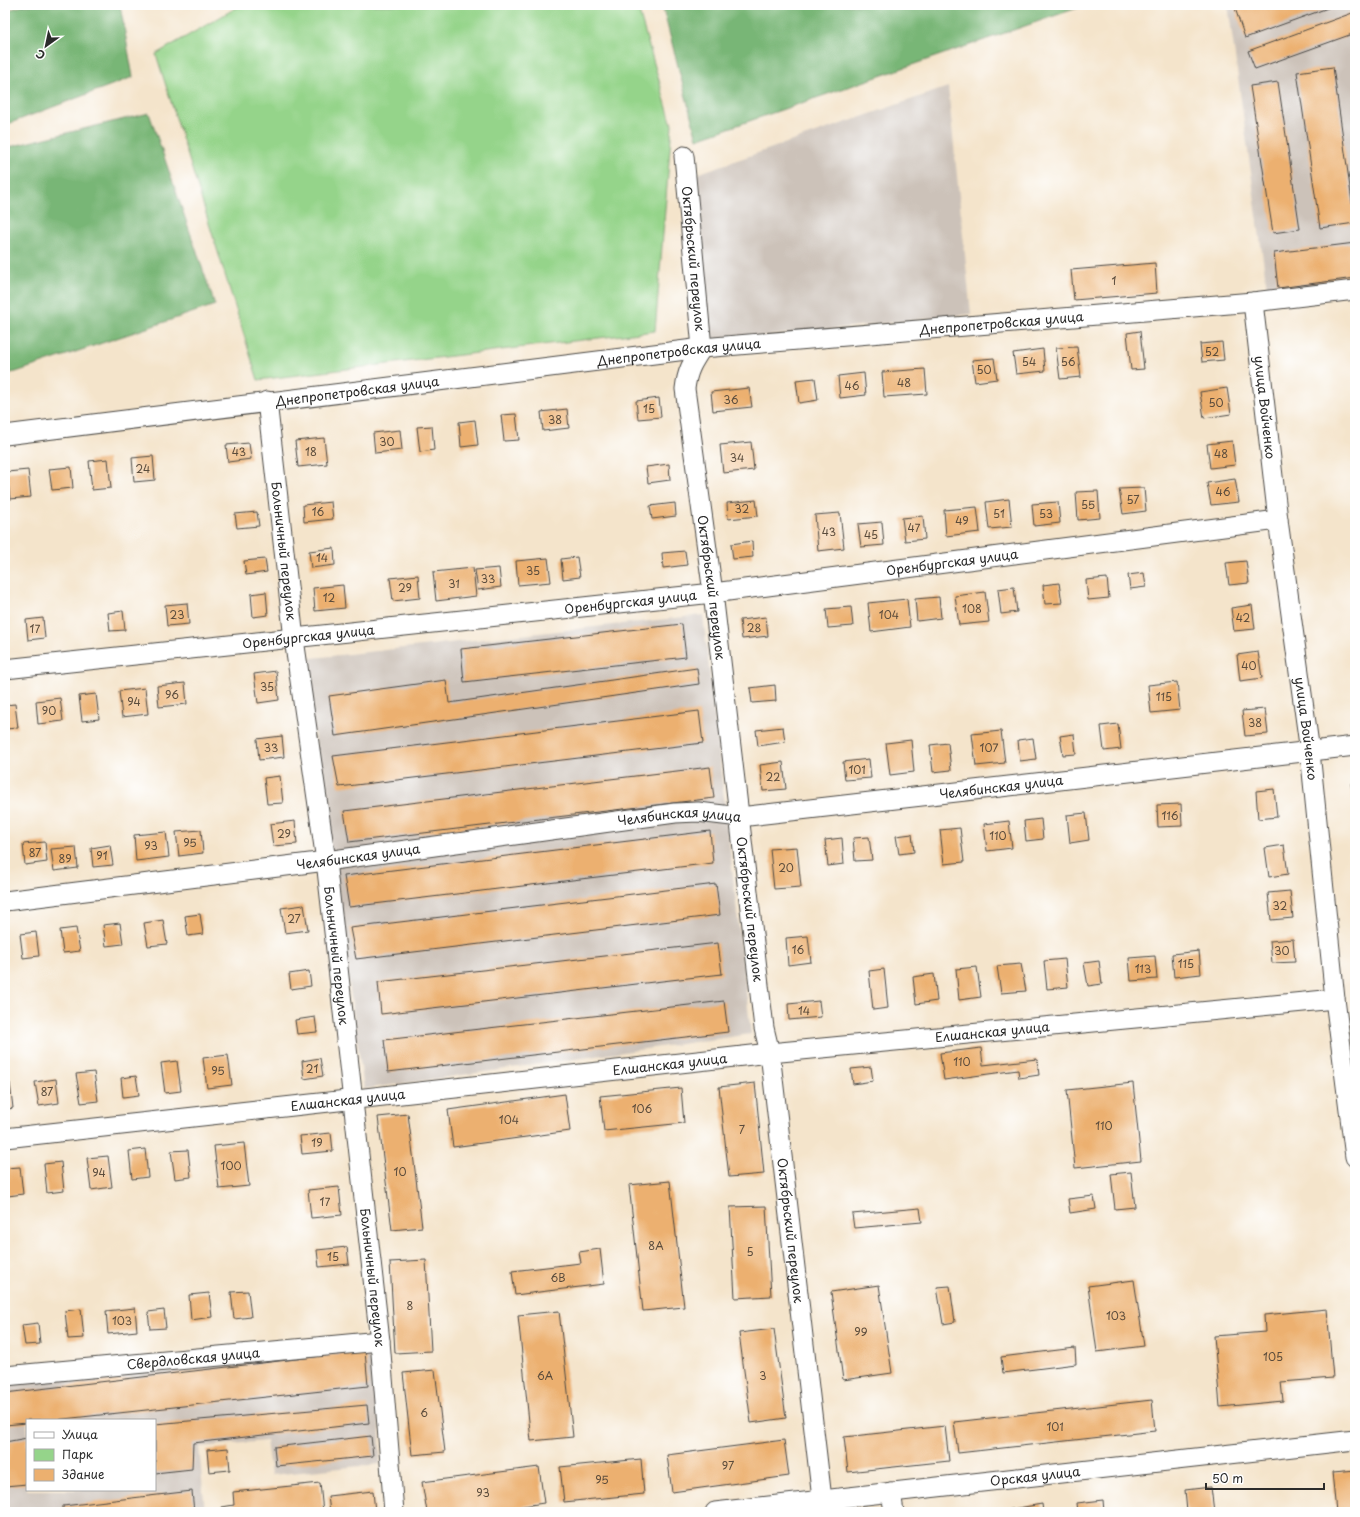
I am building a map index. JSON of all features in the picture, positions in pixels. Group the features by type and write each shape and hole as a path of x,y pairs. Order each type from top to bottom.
{"street":[{"name":"Октябрьский переулок","path":"684,156 702,348 691,364 687,375 685,390 713,593 764,1028 770,1053 822,1499"},
{"name":"Днепропетровская улица","path":"5,435 267,401 702,348 1253,302 1355,290"},
{"name":"улица Войченко","path":"1253,302 1278,520 1310,752 1335,999 1355,1157"},
{"name":"Больничный переулок","path":"267,401 294,639 326,861 380,1340 394,1512"},
{"name":"Оренбургская улица","path":"5,669 713,593 1278,520"},
{"name":"Челябинская улица","path":"5,901 326,861 675,813 698,812 740,817 1355,746"},
{"name":"Елшанская улица","path":"5,1138 770,1053 1335,999"},
{"name":"Свердловская улица","path":"5,1376 380,1340"},
{"name":"Орская улица","path":"715,1512 1355,1440"},
{"path":"892,1492 894,1512"}],"shaded area":[{"path":"1228,5 1355,5 1355,286 1268,296"},
{"path":"948,87 971,314 710,342 694,175"},
{"path":"703,615 751,1034 364,1089 304,659"},
{"path":"371,1348 380,1428 380,1464 271,1475 266,1441 199,1447 205,1512 5,1512 5,1383"}],"green space":[{"path":"25,5 120,5 133,77 5,125 5,11"},
{"path":"241,5 637,5 672,125 655,331 258,380 156,54"},
{"path":"662,5 1086,5 697,139"},
{"path":"149,113 215,305 16,372 5,374 5,148"}],"building":[{"path":"1234,5 1336,5 1245,38"},
{"path":"1355,12 1355,33 1255,69 1248,51"},
{"path":"1333,67 1355,223 1320,228 1297,72"},
{"path":"1278,82 1300,229 1273,233 1250,86"},
{"path":"1355,243 1355,278 1278,288 1274,253"},
{"path":"1155,263 1157,293 1074,300 1071,270"},
{"path":"1140,331 1144,369 1131,370 1127,333"},
{"path":"1222,342 1224,360 1202,362 1200,344"},
{"path":"1077,347 1081,377 1060,379 1056,348"},
{"path":"1043,349 1045,371 1016,374 1013,353"},
{"path":"994,358 997,379 975,382 972,360"},
{"path":"925,369 927,394 884,397 882,372"},
{"path":"864,373 866,395 840,398 838,376"},
{"path":"815,378 818,400 799,403 796,380"},
{"path":"749,388 752,407 713,411 711,392"},
{"path":"1227,388 1231,414 1204,418 1200,392"},
{"path":"659,398 661,417 638,419 636,401"},
{"path":"567,409 569,428 543,431 541,412"},
{"path":"516,414 519,440 504,441 501,415"},
{"path":"475,420 478,445 461,447 459,422"},
{"path":"432,426 434,450 420,452 417,427"},
{"path":"400,430 402,450 375,453 373,433"},
{"path":"324,438 327,464 298,467 295,441"},
{"path":"1232,441 1235,465 1210,468 1207,444"},
{"path":"751,442 754,470 723,473 720,445"},
{"path":"249,443 251,459 228,462 226,445"},
{"path":"153,456 155,480 134,482 132,458"},
{"path":"108,459 111,488 92,490 89,461"},
{"path":"669,464 670,480 648,483 646,467"},
{"path":"71,467 73,488 52,490 49,469"},
{"path":"28,470 31,497 10,499 7,472"},
{"path":"1235,479 1239,502 1211,505 1207,483"},
{"path":"1144,488 1146,511 1123,514 1119,489"},
{"path":"1098,491 1100,518 1078,520 1076,492"},
{"path":"1009,499 1012,527 989,529 986,502"},
{"path":"756,500 758,516 728,519 727,503"},
{"path":"331,502 333,519 304,522 303,505"},
{"path":"1058,502 1060,523 1034,526 1032,504"},
{"path":"675,503 676,516 652,519 650,506"},
{"path":"977,507 980,532 946,536 944,510"},
{"path":"257,512 259,526 237,528 235,514"},
{"path":"840,513 844,548 818,551 815,515"},
{"path":"923,516 925,539 905,541 902,518"},
{"path":"882,522 884,545 861,547 858,524"},
{"path":"752,541 753,557 733,559 731,544"},
{"path":"334,548 335,565 311,568 309,551"},
{"path":"685,551 687,565 663,568 662,553"},
{"path":"577,557 580,577 563,579 561,559"},
{"path":"548,558 551,582 518,585 516,561"},
{"path":"265,559 267,572 246,575 244,561"},
{"path":"1246,561 1249,583 1229,585 1226,563"},
{"path":"473,568 476,596 436,601 433,572"},
{"path":"499,568 501,587 478,590 475,570"},
{"path":"1144,573 1146,587 1130,589 1128,575"},
{"path":"418,575 420,598 393,601 390,578"},
{"path":"1107,578 1109,598 1088,600 1086,580"},
{"path":"1059,583 1062,603 1045,604 1043,585"},
{"path":"343,585 345,608 315,611 313,588"},
{"path":"1014,587 1017,612 1001,614 998,589"},
{"path":"266,592 268,615 253,617 251,594"},
{"path":"985,592 989,622 959,625 955,596"},
{"path":"939,597 941,618 917,621 915,599"},
{"path":"907,599 910,627 871,632 868,603"},
{"path":"187,603 189,624 167,626 165,605"},
{"path":"1252,605 1255,629 1234,631 1231,608"},
{"path":"851,607 853,626 828,628 826,609"},
{"path":"123,611 125,630 110,631 108,613"},
{"path":"766,617 768,636 742,639 740,620"},
{"path":"43,618 45,638 28,640 26,620"},
{"path":"682,624 686,657 464,682 461,649"},
{"path":"1258,652 1262,678 1240,681 1237,655"},
{"path":"697,668 699,684 335,736 329,696 446,680 449,703"},
{"path":"276,671 279,700 258,703 254,674"},
{"path":"1177,682 1180,710 1151,713 1148,685"},
{"path":"185,683 187,704 159,707 157,686"},
{"path":"775,685 776,701 752,703 750,688"},
{"path":"145,688 148,714 122,717 119,691"},
{"path":"96,694 99,719 82,721 79,696"},
{"path":"60,698 63,721 38,724 36,701"},
{"path":"15,704 18,728 5,729 5,705"},
{"path":"1265,709 1268,734 1245,736 1242,711"},
{"path":"699,711 703,743 339,787 333,756"},
{"path":"1118,724 1121,749 1104,751 1101,726"},
{"path":"783,727 785,742 758,746 756,730"},
{"path":"1001,731 1005,763 976,766 972,734"},
{"path":"1074,734 1076,754 1063,755 1060,736"},
{"path":"282,736 284,757 259,760 257,739"},
{"path":"1033,738 1036,759 1020,761 1018,740"},
{"path":"911,740 914,772 890,775 886,743"},
{"path":"948,743 951,770 933,772 930,745"},
{"path":"869,759 871,778 845,780 843,762"},
{"path":"783,762 786,789 763,791 760,765"},
{"path":"710,767 714,798 349,842 344,811"},
{"path":"280,776 283,803 267,804 264,778"},
{"path":"1351,784 1355,784 1355,811 1354,811"},
{"path":"1274,789 1277,817 1258,819 1256,791"},
{"path":"1181,804 1182,826 1158,827 1157,805"},
{"path":"1086,813 1089,840 1070,843 1067,815"},
{"path":"1041,819 1043,839 1026,841 1024,821"},
{"path":"295,821 297,844 273,846 270,824"},
{"path":"1009,821 1012,848 987,851 984,824"},
{"path":"960,828 964,862 944,864 940,830"},
{"path":"201,830 203,853 179,856 176,832"},
{"path":"710,831 713,863 349,907 344,876"},
{"path":"166,832 169,857 136,861 134,835"},
{"path":"912,834 914,852 899,854 896,836"},
{"path":"869,837 872,860 855,861 853,838"},
{"path":"842,838 844,864 828,866 825,840"},
{"path":"45,842 47,862 25,865 23,844"},
{"path":"110,845 113,865 93,867 91,848"},
{"path":"1284,845 1288,874 1269,877 1265,848"},
{"path":"76,847 78,868 54,871 51,849"},
{"path":"797,847 801,887 774,889 770,849"},
{"path":"716,884 720,915 356,959 350,928"},
{"path":"1290,891 1293,918 1271,920 1268,893"},
{"path":"304,905 308,930 285,933 281,908"},
{"path":"200,914 203,934 188,936 185,916"},
{"path":"163,920 167,944 148,946 144,923"},
{"path":"120,923 123,944 106,946 103,925"},
{"path":"76,928 80,951 63,953 60,930"},
{"path":"36,932 39,956 23,958 20,934"},
{"path":"808,936 811,962 788,965 786,938"},
{"path":"1293,939 1295,962 1272,963 1270,941"},
{"path":"718,943 722,974 381,1014 378,982"},
{"path":"1199,951 1201,974 1174,977 1172,954"},
{"path":"1155,956 1157,979 1131,981 1129,958"},
{"path":"1065,959 1068,987 1047,989 1044,961"},
{"path":"1099,961 1102,984 1088,986 1084,963"},
{"path":"1021,964 1026,991 1001,993 997,966"},
{"path":"977,967 981,997 959,1000 956,969"},
{"path":"884,969 888,1008 873,1010 869,971"},
{"path":"309,971 311,986 291,989 289,974"},
{"path":"934,974 937,1001 916,1004 913,977"},
{"path":"724,1001 728,1032 388,1072 384,1040"},
{"path":"819,1001 821,1017 789,1020 788,1004"},
{"path":"315,1017 317,1032 297,1034 295,1020"},
{"path":"981,1048 983,1065 1037,1059 1039,1075 1019,1078 1018,1070 944,1080 940,1053"},
{"path":"228,1055 232,1085 207,1088 203,1058"},
{"path":"320,1058 323,1076 304,1079 302,1061"},
{"path":"177,1061 181,1091 165,1093 161,1063"},
{"path":"871,1067 873,1081 853,1084 851,1069"},
{"path":"94,1072 98,1101 81,1103 76,1074"},
{"path":"136,1076 139,1095 123,1097 121,1078"},
{"path":"56,1079 59,1103 39,1106 35,1082"},
{"path":"10,1083 13,1108 5,1110 5,1084"},
{"path":"755,1083 764,1174 729,1177 719,1087"},
{"path":"1133,1083 1141,1161 1075,1168 1067,1090"},
{"path":"681,1088 684,1123 604,1131 600,1096"},
{"path":"565,1094 570,1131 453,1147 448,1110"},
{"path":"408,1114 422,1227 392,1230 378,1117"},
{"path":"331,1133 333,1151 302,1154 300,1136"},
{"path":"244,1143 249,1186 219,1189 214,1146"},
{"path":"145,1149 148,1177 132,1179 129,1151"},
{"path":"188,1150 191,1177 175,1179 171,1151"},
{"path":"108,1156 112,1187 91,1190 87,1158"},
{"path":"61,1162 64,1191 47,1193 44,1164"},
{"path":"20,1167 23,1194 8,1196 5,1168"},
{"path":"1131,1172 1135,1207 1115,1209 1111,1174"},
{"path":"670,1181 684,1307 643,1311 629,1185"},
{"path":"339,1187 342,1215 311,1218 308,1190"},
{"path":"1094,1196 1096,1209 1070,1213 1068,1199"},
{"path":"766,1206 771,1296 735,1298 730,1207"},
{"path":"920,1208 922,1222 854,1228 852,1214"},
{"path":"347,1247 349,1264 319,1267 317,1250"},
{"path":"600,1249 604,1284 515,1295 512,1271 581,1263 579,1252"},
{"path":"426,1260 431,1351 395,1353 390,1262"},
{"path":"1134,1280 1144,1346 1097,1352 1088,1286"},
{"path":"879,1285 892,1373 843,1380 831,1292"},
{"path":"950,1286 955,1322 943,1324 937,1287"},
{"path":"248,1291 251,1317 234,1319 231,1292"},
{"path":"209,1293 212,1317 191,1320 189,1295"},
{"path":"135,1308 137,1331 108,1334 106,1311"},
{"path":"81,1309 84,1338 68,1339 65,1311"},
{"path":"1327,1309 1333,1378 1281,1382 1283,1401 1220,1407 1214,1336 1265,1332 1264,1315"},
{"path":"164,1310 166,1328 150,1329 148,1312"},
{"path":"559,1311 573,1437 531,1441 518,1315"},
{"path":"38,1323 40,1344 25,1345 22,1325"},
{"path":"774,1329 786,1418 751,1423 739,1333"},
{"path":"1075,1348 1076,1364 1003,1373 1001,1357"},
{"path":"365,1351 368,1386 63,1419 26,1419 26,1423 5,1425 5,1393"},
{"path":"435,1370 445,1452 412,1455 403,1373"},
{"path":"1152,1400 1155,1431 958,1453 954,1422"},
{"path":"367,1405 369,1423 193,1443 192,1469 156,1473 156,1424"},
{"path":"945,1426 949,1461 848,1472 844,1437"},
{"path":"371,1436 373,1456 276,1466 274,1447"},
{"path":"26,1438 26,1484 5,1486 5,1442"},
{"path":"784,1440 789,1476 672,1492 667,1455"},
{"path":"228,1448 230,1470 209,1472 207,1450"},
{"path":"641,1459 644,1494 564,1502 560,1467"},
{"path":"539,1467 544,1503 482,1512 427,1512 422,1482"},
{"path":"1355,1470 1355,1512 1336,1512 1332,1472"},
{"path":"320,1483 323,1512 222,1512 222,1507 234,1505 233,1492"},
{"path":"1211,1487 1214,1512 1187,1512 1185,1490"},
{"path":"192,1491 194,1512 63,1512 63,1506"},
{"path":"373,1491 375,1512 330,1512 328,1496"},
{"path":"1103,1500 1104,1512 1078,1512 1077,1503"},
{"path":"1042,1504 1043,1512 1000,1512 1000,1511"},
{"path":"35,1509 35,1512 21,1512 21,1511"}]}
